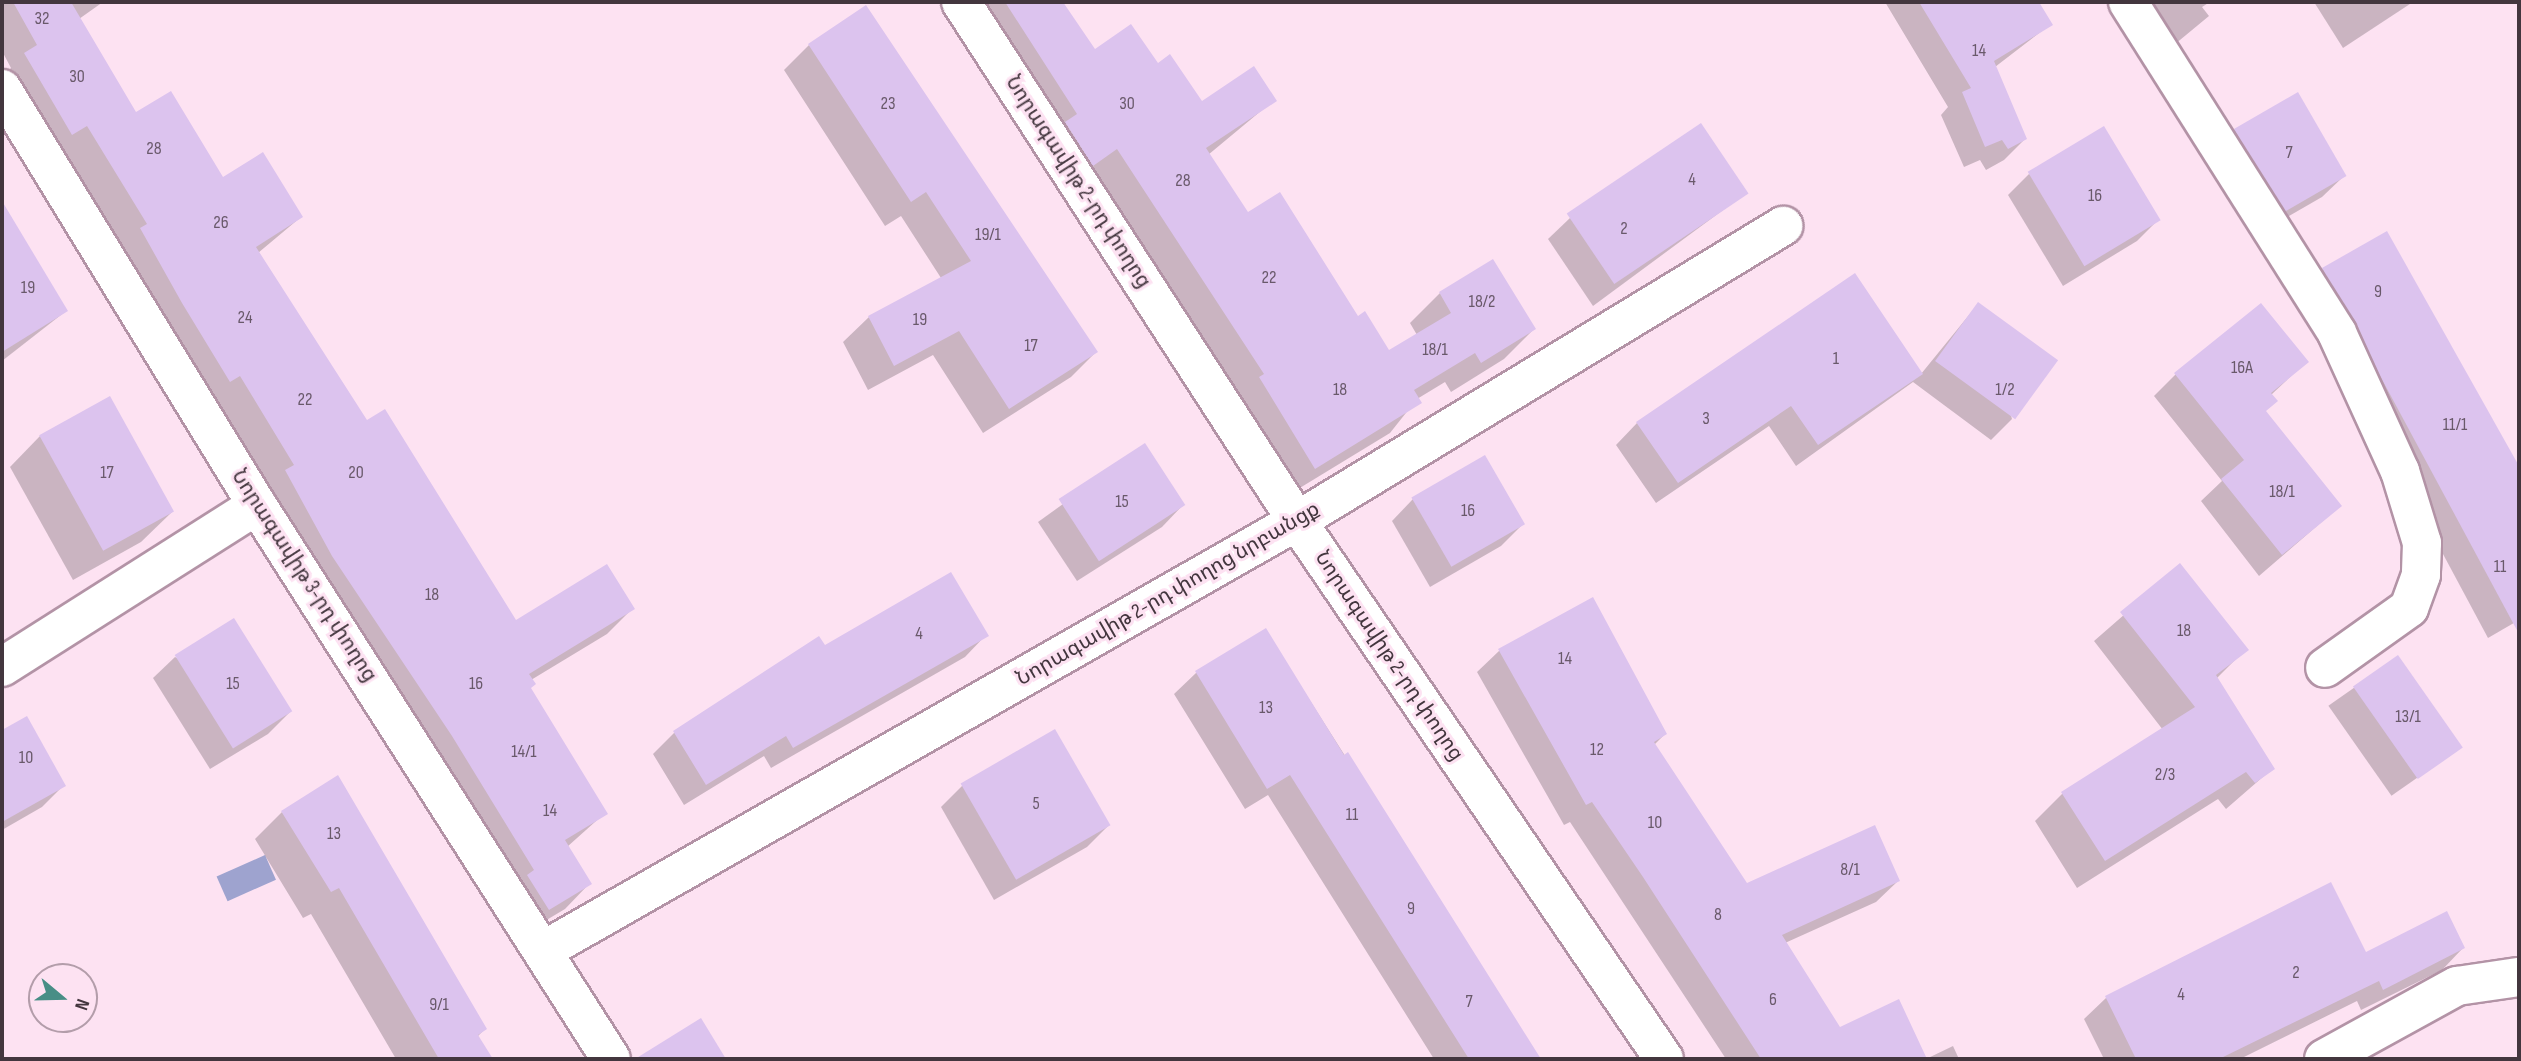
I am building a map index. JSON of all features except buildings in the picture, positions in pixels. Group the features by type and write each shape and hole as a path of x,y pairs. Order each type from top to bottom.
{"street":[{"name":"Նորագավիթ 2-րդ փողոց","path":"961,2 1297,521 1664,1059"},
{"path":"2128,2 2337,333 2400,471 2422,544 2421,575 2409,608 2325,668"},
{"name":"Նորագավիթ 3-րդ փողոց","path":"2,89 257,505 546,949 611,1059"},
{"name":"Նորագավիթ 2-րդ փողոց նրբանցք","path":"546,949 1297,521 1783,226"},
{"path":"2,667 257,505"},
{"path":"2324,1059 2457,986 2519,977"}],"water":[{"path":"265,855 276,880 228,901 217,877"}]}
